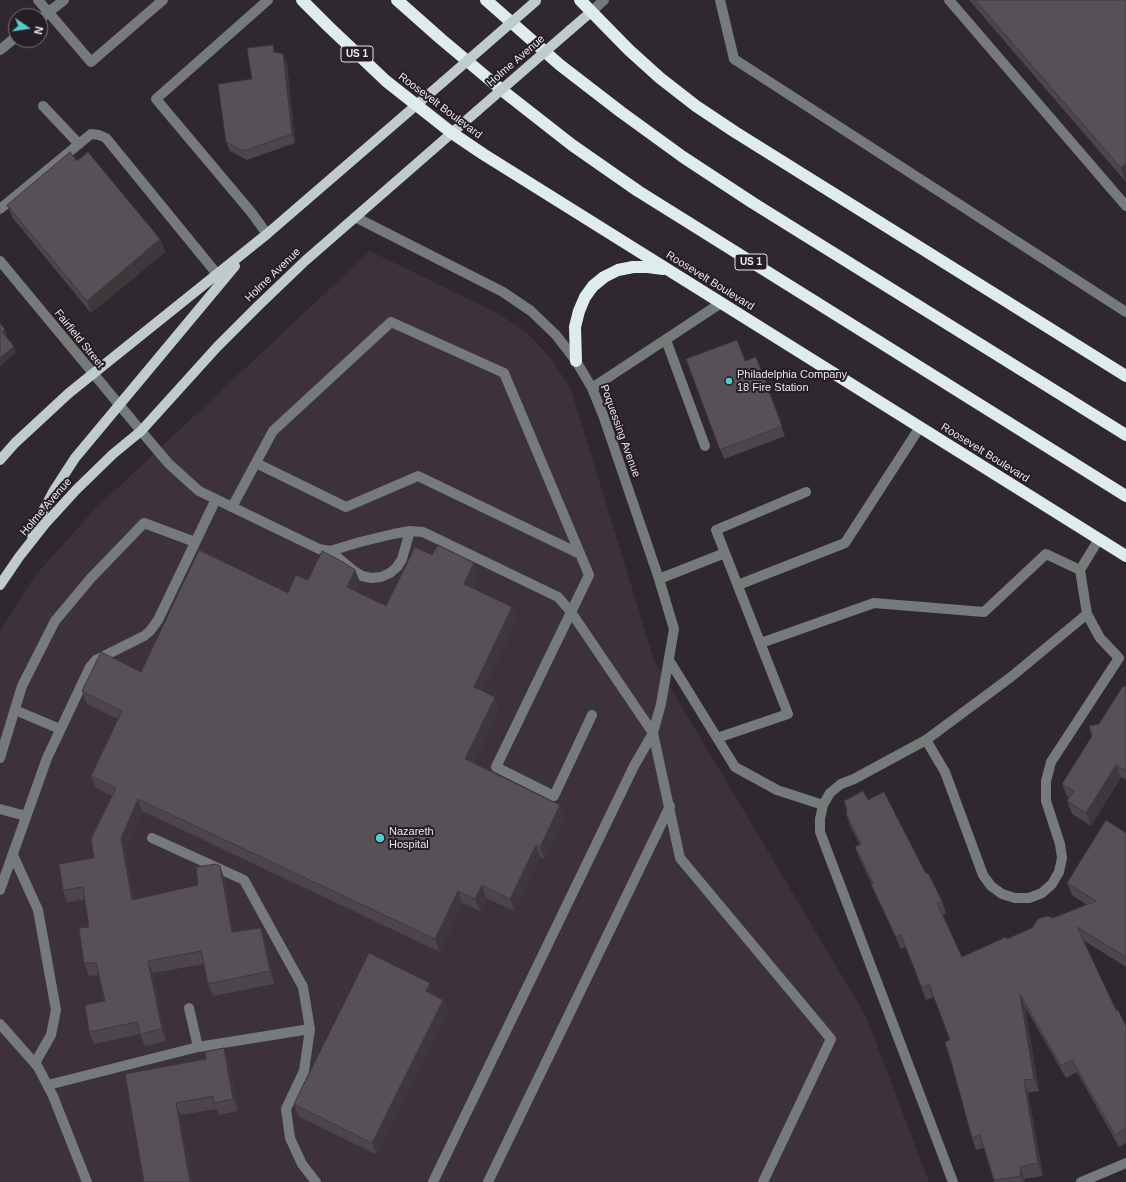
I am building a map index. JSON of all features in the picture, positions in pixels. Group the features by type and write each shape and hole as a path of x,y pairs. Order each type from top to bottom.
{"highway":[{"name":"Roosevelt Boulevard","path":"302,0 367,63 416,105 452,133 483,154 1126,556"},
{"name":"US 1","path":"397,0 441,40 503,91 572,145 638,191 1126,496"},
{"path":"486,0 560,65 683,157 753,203 1126,435"},
{"path":"580,0 629,50 660,78 709,115 1126,376"},
{"path":"576,361 575,327 585,296 593,286 604,277 618,270 633,267 648,267 668,270"}],"main road":[{"path":"0,460 40,419 93,374 267,234 536,0"},
{"name":"Holme Avenue","path":"0,585 19,556 45,524 76,490 113,454 141,431 222,342 305,261 591,12"},
{"path":"19,556 53,492 75,458 249,249"}],"street":[{"path":"38,0 91,62 163,0"},
{"path":"49,12 64,0"},
{"path":"267,234 251,212 156,99 268,0"},
{"path":"591,12 604,0"},
{"path":"720,0 734,59 1126,312"},
{"path":"949,0 1126,206"},
{"path":"43,106 79,144"},
{"path":"0,209 91,134 99,135 106,138 217,274"},
{"name":"Poquessing Avenue","path":"355,217 503,292 531,310 556,335 576,361 592,388 606,423 659,579 674,629 669,660"},
{"name":"Fairfield Street","path":"1,265 169,464 200,491 319,549 330,551"},
{"path":"592,388 721,303"},
{"path":"232,507 273,431 391,322 504,373 589,575 496,767 554,796 592,715"},
{"path":"666,340 705,446"},
{"path":"738,585 845,543 920,428"},
{"path":"256,463 346,507 418,476 580,554"},
{"path":"717,738 788,714 716,530 806,492"},
{"path":"0,890 47,758 90,667 96,660 144,636 150,631 158,620 216,499"},
{"path":"0,758 22,686 55,621 91,578 144,523 195,542"},
{"path":"330,551 362,576 371,578 381,577 390,573 397,567 402,559 410,531"},
{"path":"330,551 360,542 410,531 423,532 558,597 571,612 653,733 670,806 680,858 831,1039 763,1182"},
{"path":"926,740 945,772 983,874 991,886 1002,894 1015,898 1029,898 1042,892 1052,884 1059,872 1062,858 1060,844 1046,801 1046,781 1051,762 1123,660 1100,638 1088,614 1080,570 1099,539"},
{"path":"659,579 725,553"},
{"path":"761,643 874,603 984,612 1046,554 1080,570"},
{"path":"953,1182 820,832 820,819 823,805 830,794 841,784 854,779 926,740 1011,677 1088,614"},
{"path":"434,1182 634,766 653,733 661,704 669,660"},
{"path":"669,660 735,767 777,790 823,805"},
{"path":"15,710 60,729"},
{"path":"488,1182 670,806"},
{"path":"0,809 26,816"},
{"path":"152,838 244,880 302,987 310,1029 304,1071 286,1109 290,1138 302,1164 316,1182"},
{"path":"13,854 38,910 56,1010 51,1035 35,1063"},
{"path":"189,1008 198,1047"},
{"path":"0,1024 35,1063 48,1085 87,1182"},
{"path":"48,1085 198,1047 310,1029"},
{"path":"1082,1182 1126,1163"}],"shaded area":[{"name":"Nazareth Hospital","path":"370,251 499,314 526,332 550,357 571,389 654,660 866,1016 929,1182 0,1182 0,631 34,577 94,510"}],"building":[{"path":"975,0 1126,0 1126,164 1121,168"},
{"path":"273,45 274,52 283,54 292,134 243,151 226,142 218,84 252,79 247,48"},
{"path":"70,152 77,161 88,152 160,239 87,301 7,205"},
{"path":"0,323 5,329 2,332 14,346 0,358"},
{"path":"737,340 745,361 756,357 782,426 720,450 686,359"},
{"path":"438,545 474,563 464,584 512,607 474,687 495,697 465,759 560,805 540,847 536,845 510,899 482,885 475,899 458,891 435,939 138,799 121,838 132,900 198,885 196,867 216,864 220,866 232,932 261,928 270,971 208,984 201,951 148,961 162,1029 140,1034 137,1022 89,1032 85,1005 105,1001 96,963 84,963 79,928 89,927 83,887 63,890 59,864 94,858 91,839 116,788 91,776 122,711 82,691 101,652 141,672 199,550 288,593 296,575 308,580 322,551 355,570 347,587 386,606 415,547 432,555"},
{"path":"1123,686 1126,687 1126,771 1116,765 1086,813 1067,801 1074,791 1062,784 1092,736 1089,726 1099,724"},
{"path":"863,791 868,800 884,792 926,874 928,873 942,901 937,903 962,957 1006,937 1007,939 1032,928 1038,919 1047,916 1053,918 1096,901 1067,883 1106,820 1126,833 1126,957 1077,927 1116,1010 1118,1010 1126,1026 1126,1128 1115,1135 1072,1060 1061,1066 1020,994 1034,1079 1024,1080 1038,1163 1020,1167 1021,1176 994,1180 980,1135 972,1138 945,1042 950,1040 929,984 922,988 901,935 896,937 871,884 873,883 855,847 861,844 846,813 848,812 844,801"},
{"path":"369,953 430,983 426,991 443,1000 372,1143 294,1104"},
{"path":"224,1048 233,1099 214,1103 213,1096 176,1103 190,1182 144,1182 125,1074 206,1059 205,1052"}],"place":[{"name":"Philadelphia Company 18 Fire Station","path":"729,381"},
{"name":"Nazareth Hospital","path":"380,838"}]}
